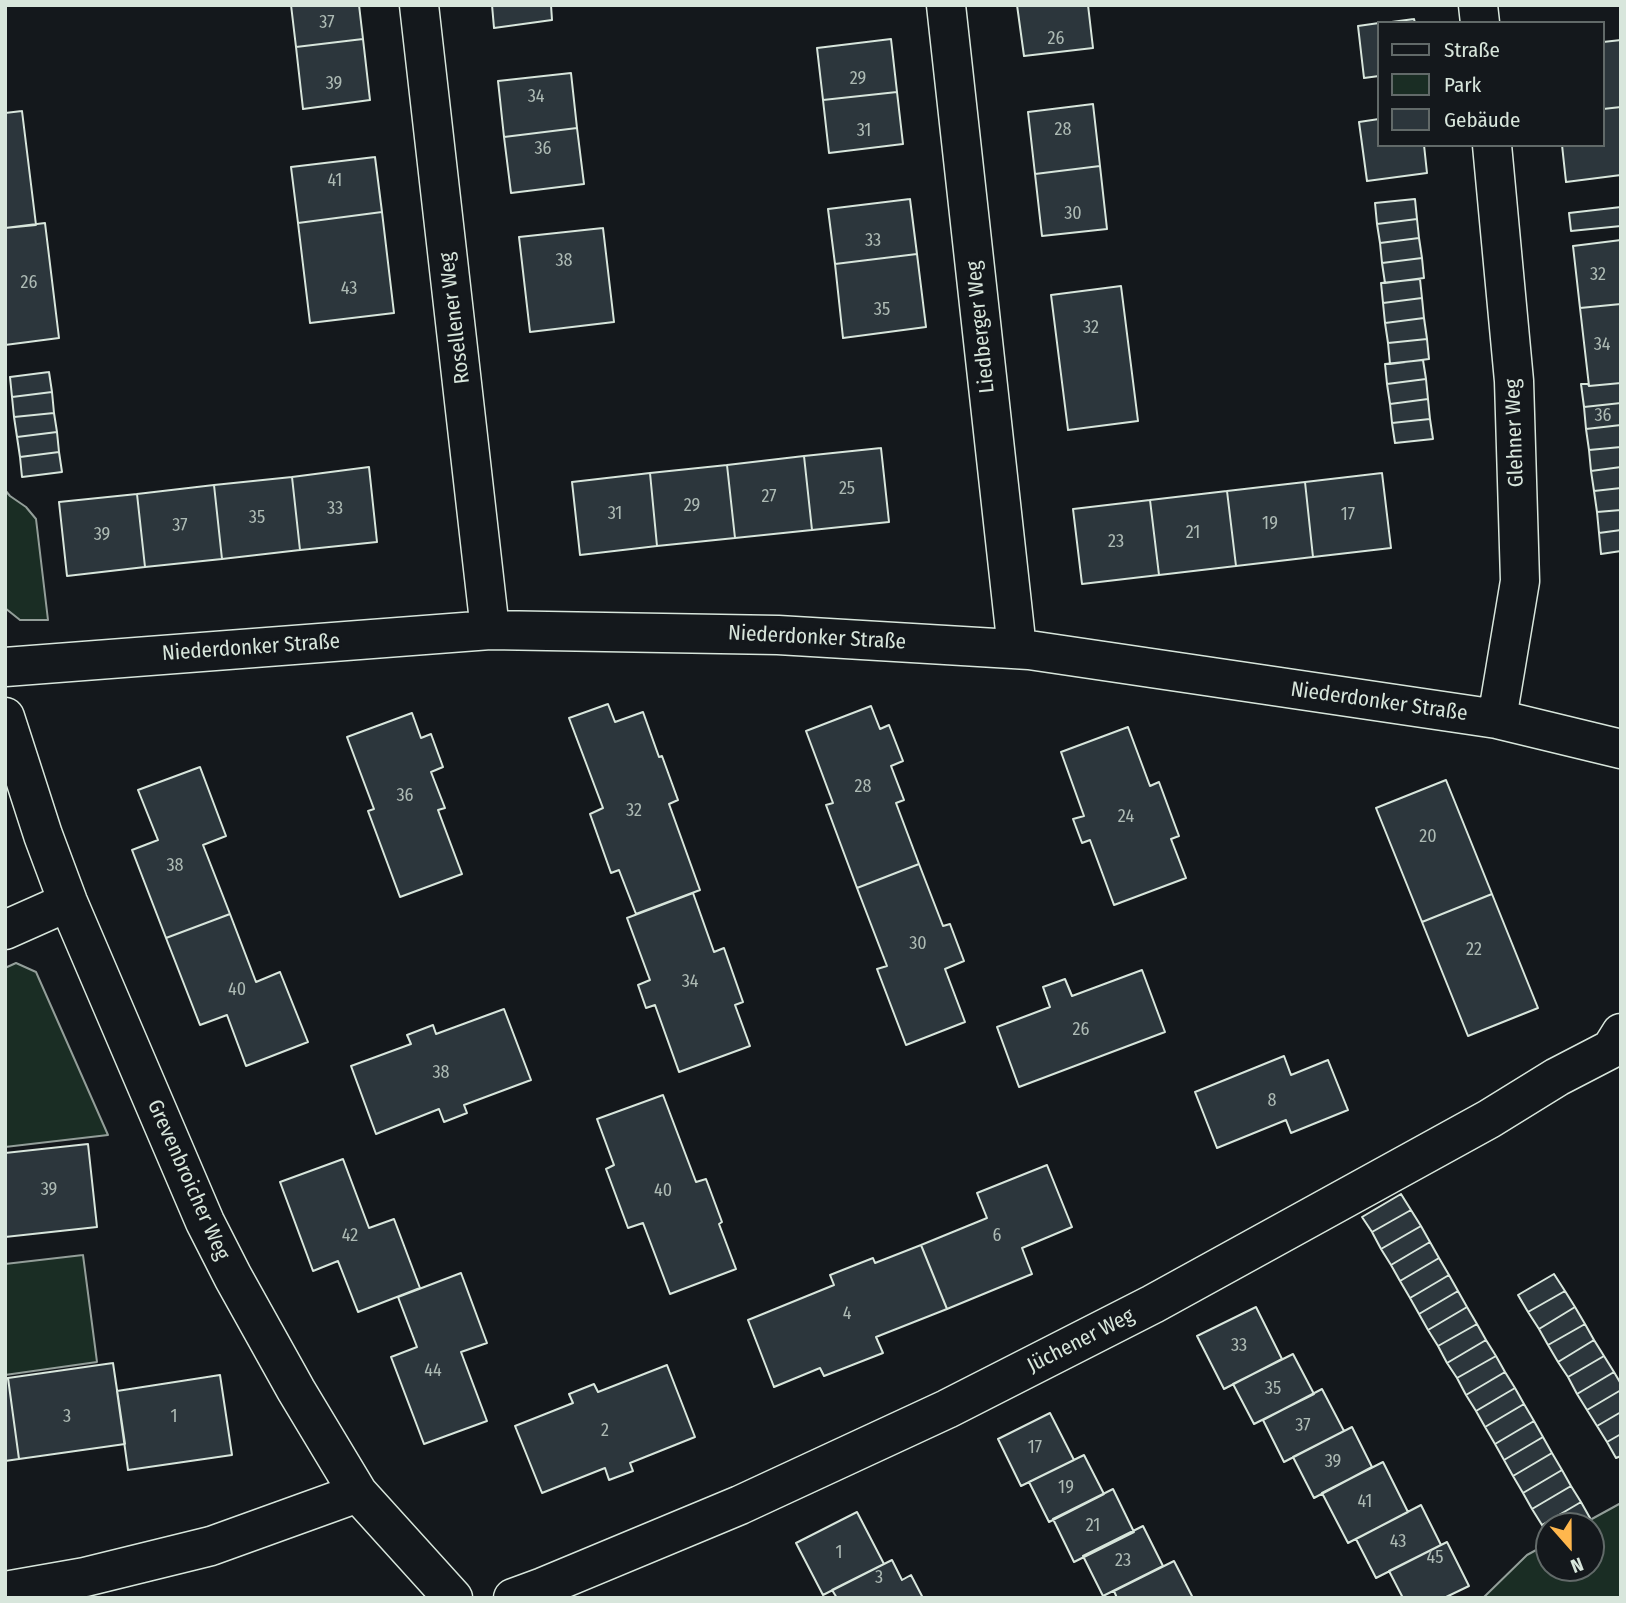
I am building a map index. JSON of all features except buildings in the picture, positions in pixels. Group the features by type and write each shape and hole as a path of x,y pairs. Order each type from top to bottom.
{"street":[{"name":"Rosellener Weg","path":"419,5 491,630"},
{"name":"Liedberger Weg","path":"946,5 1017,649"},
{"name":"Glehner Weg","path":"1492,147 1514,381 1520,581 1497,719"},
{"name":"Niederdonker Straße","path":"5,667 491,630 778,635 1017,649 1497,719 1621,749"},
{"name":"Grevenbroicher Weg","path":"5,717 68,902 205,1222 264,1334 358,1493 453,1598"},
{"path":"5,930 68,902"},
{"name":"Jüchener Weg","path":"513,1598 740,1505 971,1397 1153,1304 1489,1119 1557,1077 1611,1049 1621,1034"},
{"path":"5,1591 85,1577 211,1546 358,1493"}],"green space":[{"path":"5,490 36,519 48,620 20,620 5,608"},
{"path":"16,963 36,972 108,1135 5,1147 5,968"},
{"path":"83,1255 97,1362 5,1375 5,1264"},
{"path":"1621,1503 1621,1598 1483,1598 1527,1555 1535,1551 1535,1582 1605,1582 1605,1512"}]}
